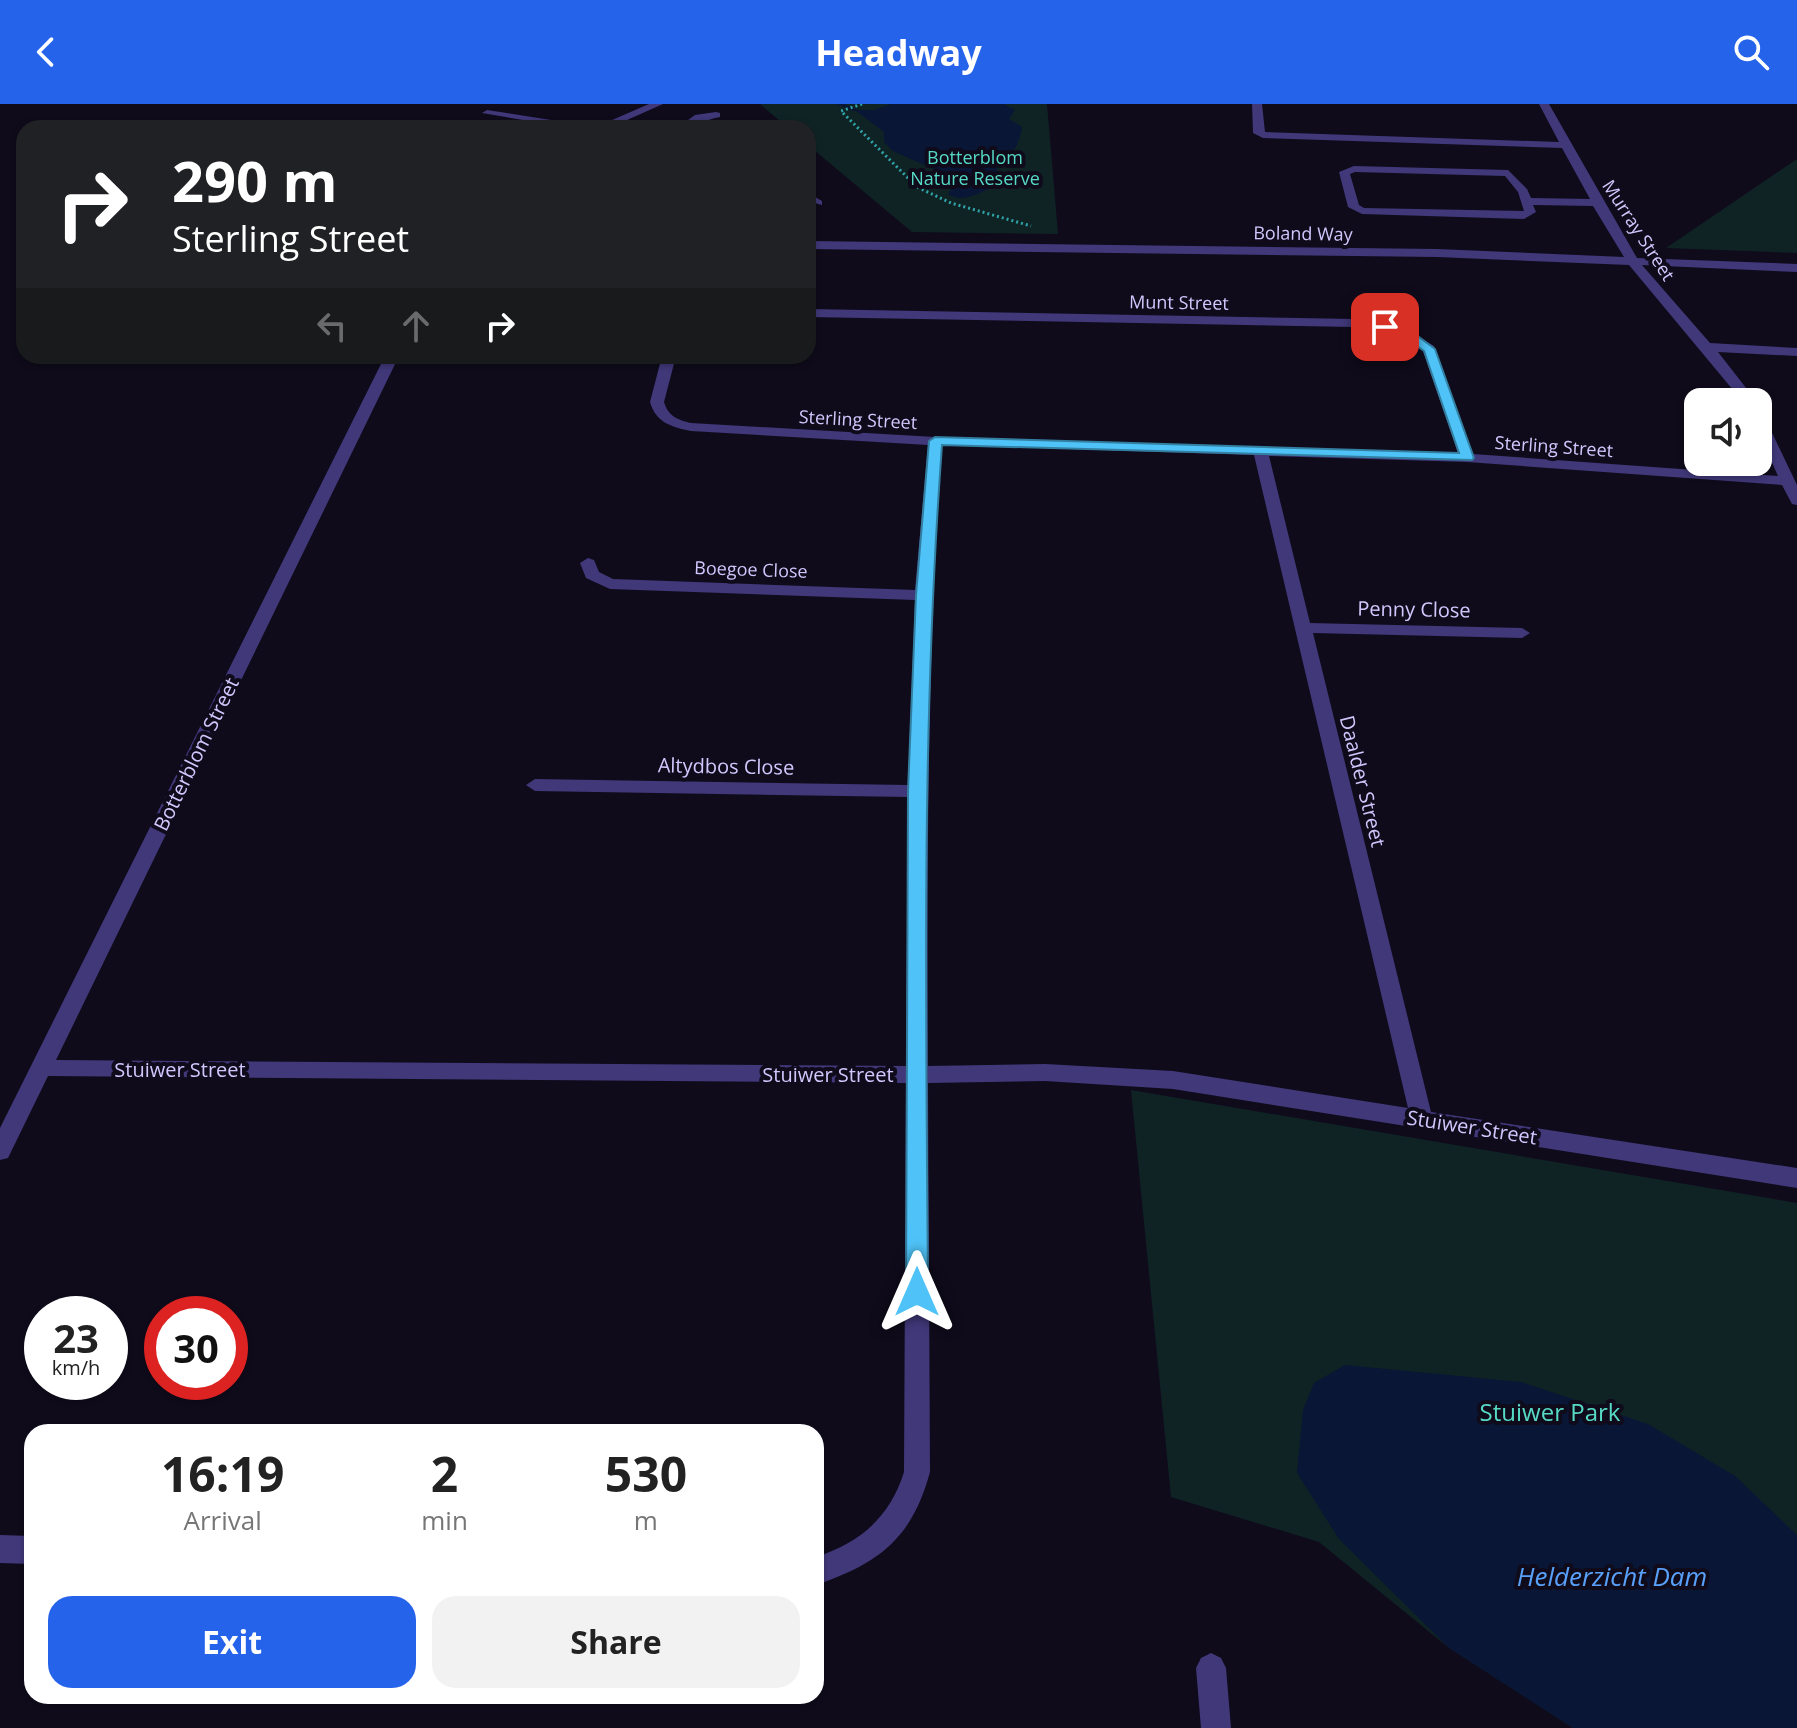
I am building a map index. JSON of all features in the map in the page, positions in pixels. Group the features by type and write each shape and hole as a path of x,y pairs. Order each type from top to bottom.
{"street":[{"path":"619,120 658,104"},
{"path":"1257,104 1258,133 1263,135 1567,145"},
{"name":"Murray Street","path":"1544,104 1634,261 1653,288 1707,347 1739,388"},
{"path":"487,112 539,120"},
{"path":"694,120 716,115"},
{"path":"1354,169 1500,172 1512,175 1526,196 1530,212 1524,216 1362,211 1354,207 1344,172 1354,169"},
{"path":"1526,196 1596,198"},
{"name":"Boland Way","path":"816,245 1437,253 1797,268"},
{"name":"Munt Street","path":"816,313 1338,323 1385,327 1410,336 1429,349 1467,458"},
{"path":"1707,347 1797,352"},
{"name":"Botterblom Street","path":"0,1151 388,364"},
{"name":"Sterling Street","path":"667,364 657,402 663,416 677,424 714,429 935,441 1467,458 1788,481"},
{"path":"824,1569 864,1551 891,1529 912,1496 917,1472 917,791 923,595 935,441"},
{"path":"1772,447 1797,501"},
{"name":"Daalder Street","path":"1261,453 1422,1119"},
{"name":"Boegoe Close","path":"588,563 592,575 610,584 923,595"},
{"name":"Penny Close","path":"1304,628 1522,633"},
{"name":"Altydbos Close","path":"535,785 917,791"},
{"name":"Stuiwer Street","path":"43,1068 918,1075 990,1071 1086,1072 1144,1077 1797,1178"},
{"path":"0,1549 24,1550"},
{"path":"1211,1668 1216,1728"}],"path":[{"path":"862,104 841,111 917,187 951,203 1049,232 1060,248"}],"green space":[{"name":"Botterblom Nature Reserve","path":"760,104 1047,104 1058,234 912,232 816,152 816,120 779,120"},
{"path":"1797,159 1797,253 1666,248"},
{"name":"Stuiwer Park","path":"1131,1090 1797,1203 1797,1728 1573,1728 1449,1648 1319,1542 1171,1497"}],"water":[{"path":"891,104 1004,104 1015,110 1009,119 1022,127 1021,133 1012,152 998,162 995,186 971,196 953,197 948,194 958,180 893,151 884,142 884,132 855,110 874,110"},
{"name":"Helderzicht Dam","path":"1345,1365 1521,1382 1648,1424 1735,1476 1797,1535 1797,1728 1573,1728 1449,1648 1339,1539 1297,1473 1303,1410 1314,1383"}],"waterway":[{"path":"840,104 855,110"}],"route":[{"path":"917,1292 917,791 923,595 935,441 1467,458 1429,349 1410,336 1385,327"}]}
